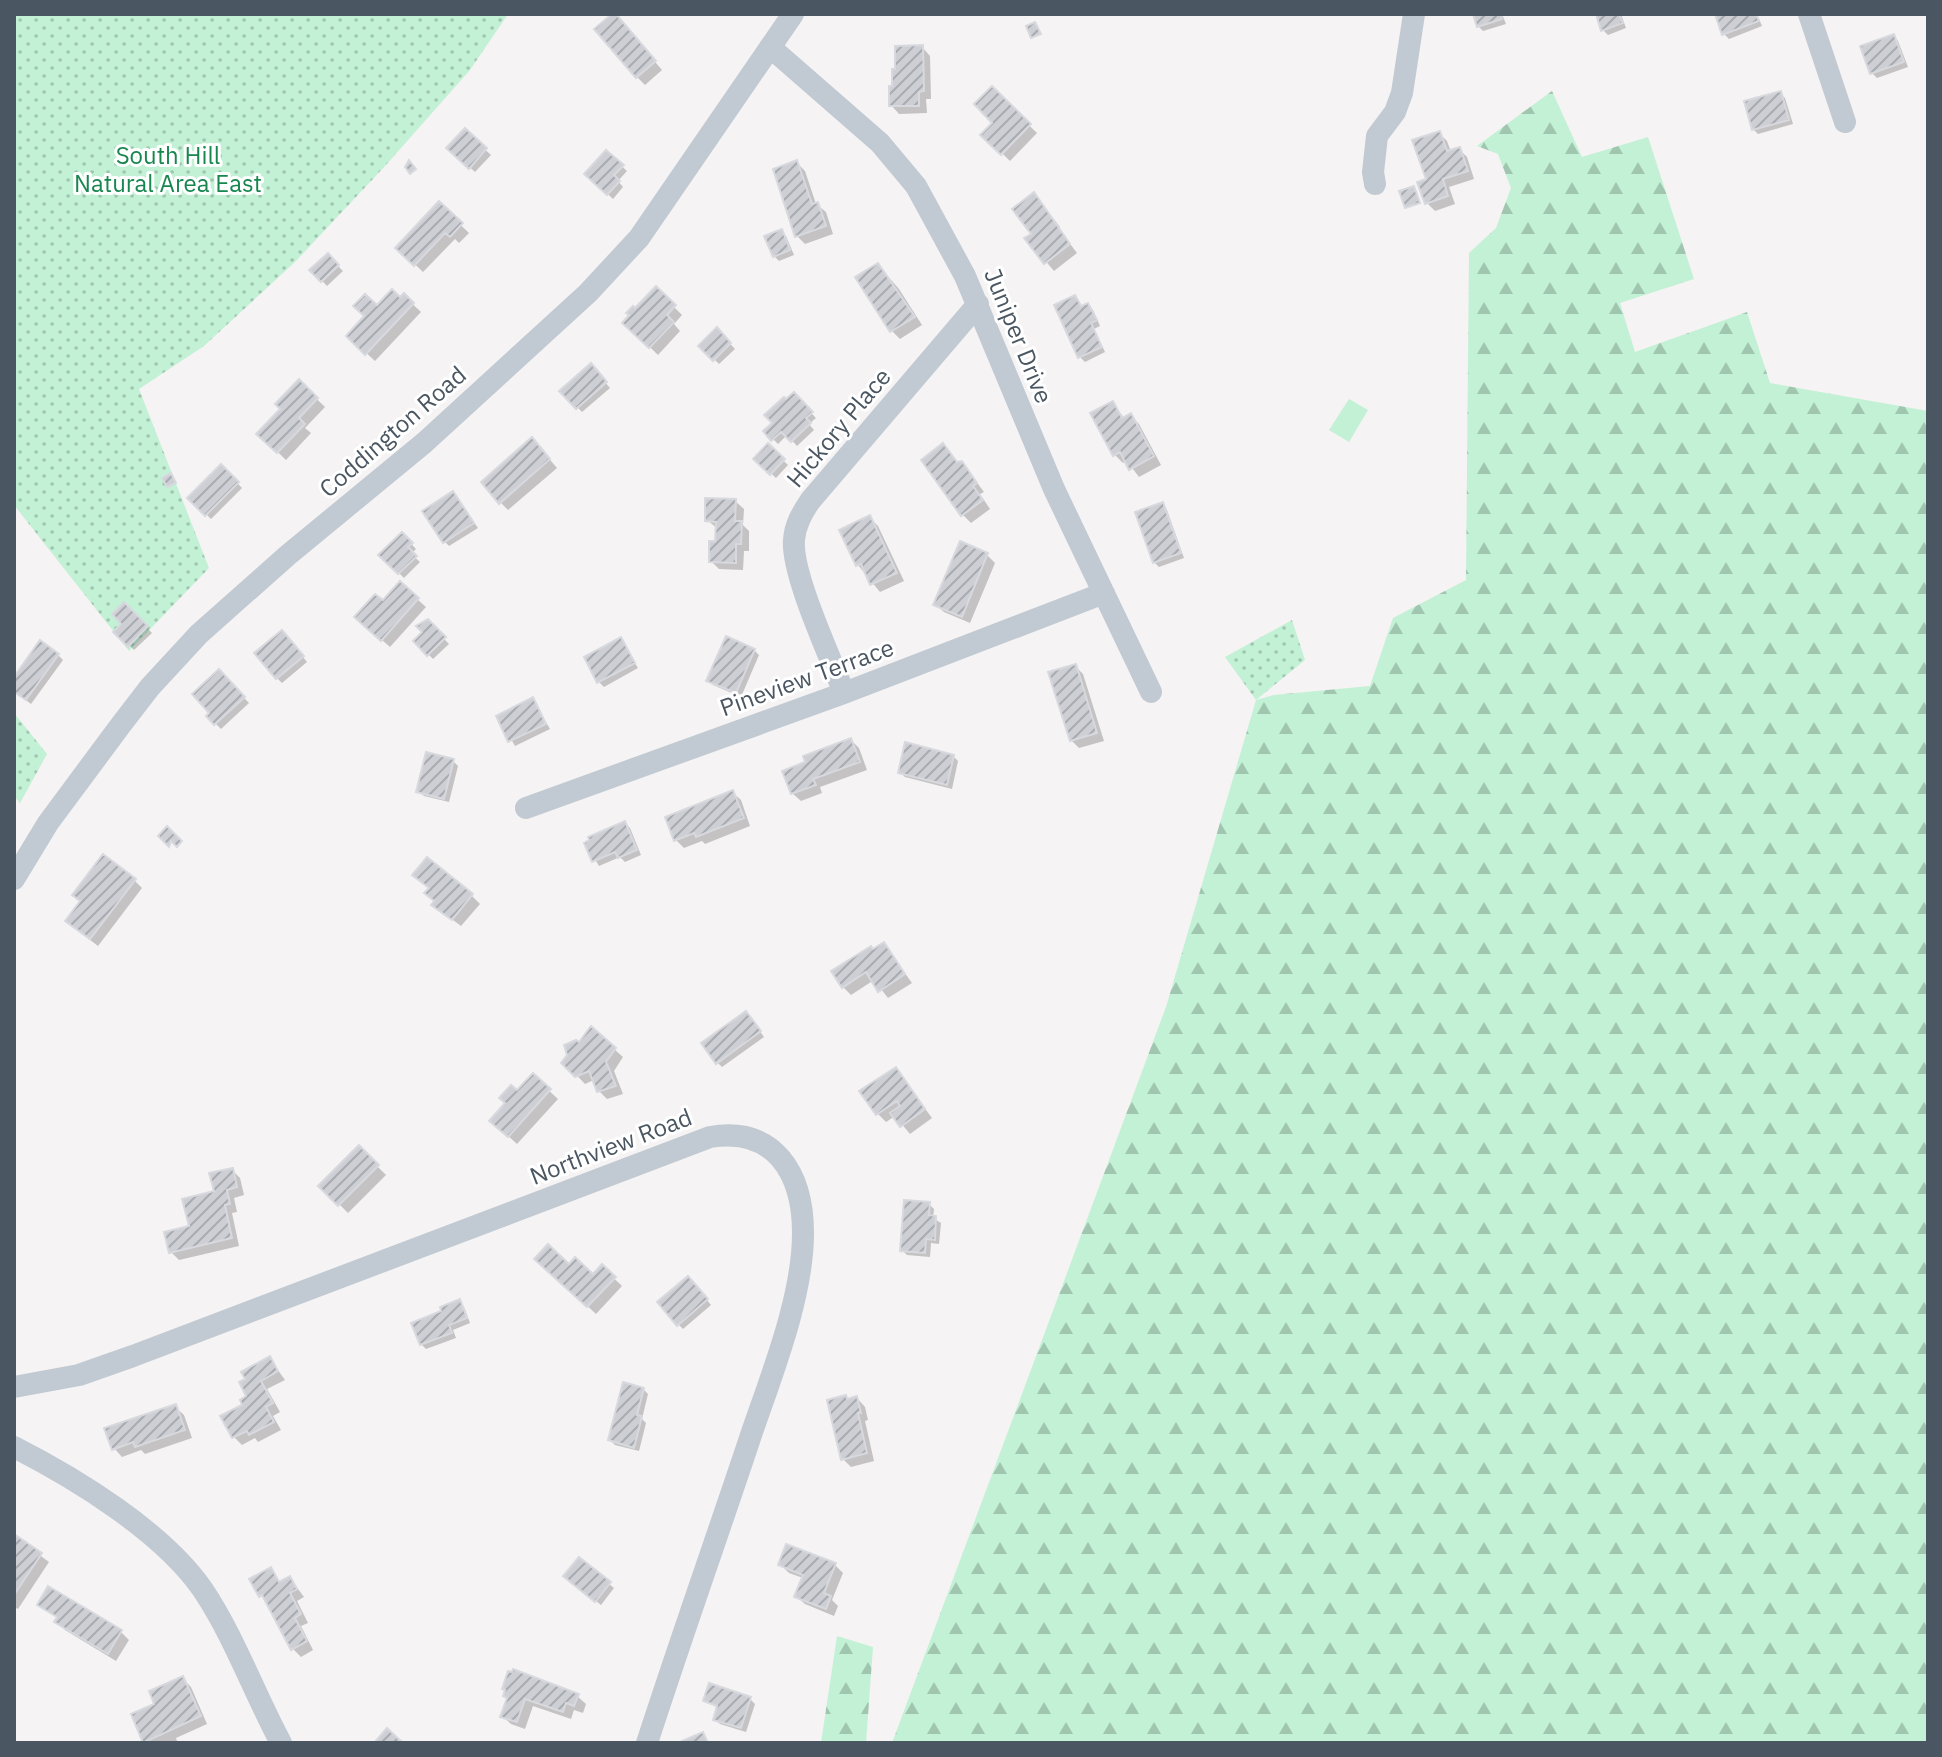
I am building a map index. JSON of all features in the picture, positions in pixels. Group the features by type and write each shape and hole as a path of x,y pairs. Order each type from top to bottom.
{"street":[{"name":"Coddington Road","path":"14,879 48,823 120,726 150,687 199,634 288,555 424,443 588,293 639,238 793,14"},
{"path":"1375,184 1373,172 1377,136 1395,112 1402,93 1414,14"},
{"path":"1809,14 1845,122"},
{"name":"Juniper Drive","path":"770,47 895,158 938,222 978,304 1054,489 1151,692"},
{"name":"Hickory Place","path":"844,693 798,573 794,543 796,528 810,501 978,304"},
{"name":"Pineview Terrace","path":"526,808 844,693 1104,593"},
{"name":"Northview Road","path":"14,1387 79,1375 133,1356 710,1137 739,1135 768,1146 789,1168 796,1181 803,1230 800,1269 775,1366 647,1743"},
{"path":"14,1447 111,1505 163,1544 203,1590 281,1743"}],"green space":[{"name":"South Hill Natural Area East","path":"14,14 508,14 470,70 295,262 204,346 139,389 209,568 129,651 14,505"},
{"path":"1552,91 1582,157 1648,137 1694,279 1620,303 1635,352 1747,312 1770,383 1928,411 1928,1743 892,1743 1166,1007 1256,700 1274,695 1370,686 1393,618 1466,580 1469,253 1496,228 1511,188 1498,154 1477,146"},
{"path":"1349,399 1368,410 1349,442 1329,430"},
{"path":"1292,620 1305,660 1256,700 1225,657"},
{"path":"14,713 47,754 20,803 14,796"},
{"path":"837,1636 873,1647 866,1743 821,1743"}],"building":[{"path":"616,14 656,61 636,78 594,29"},
{"path":"1473,14 1501,14 1502,19 1477,27"},
{"path":"1596,14 1619,14 1623,23 1601,31"},
{"path":"1715,14 1756,14 1759,21 1722,35"},
{"path":"1035,22 1041,34 1031,38 1026,26"},
{"path":"1894,34 1904,62 1870,74 1860,46"},
{"path":"923,45 924,91 919,92 919,106 889,106 895,46"},
{"path":"992,86 1031,124 1001,155 980,135 992,123 974,104"},
{"path":"1781,91 1789,120 1752,130 1744,101"},
{"path":"465,128 487,148 469,169 446,148"},
{"path":"1440,131 1447,151 1460,147 1468,171 1443,179 1448,196 1425,204 1417,182 1426,179 1412,140"},
{"path":"606,150 624,165 614,175 620,181 607,195 584,174"},
{"path":"409,160 416,169 410,174 405,167"},
{"path":"797,160 812,204 818,202 826,226 795,237 773,169"},
{"path":"1414,186 1420,203 1405,208 1399,191"},
{"path":"1034,192 1070,244 1044,264 1024,238 1031,234 1012,209"},
{"path":"439,201 463,223 450,237 445,233 414,266 395,248"},
{"path":"782,229 790,250 773,257 764,236"},
{"path":"328,253 339,265 321,282 309,270"},
{"path":"878,263 915,317 890,332 855,277"},
{"path":"656,286 676,305 667,315 674,322 649,348 622,323 629,315 626,313"},
{"path":"392,289 400,297 404,293 414,303 365,355 346,336 364,316 353,306 365,294 377,305"},
{"path":"1075,295 1081,306 1088,303 1097,320 1091,323 1102,347 1078,358 1054,305"},
{"path":"717,327 731,343 713,361 698,346"},
{"path":"591,363 607,382 576,409 559,391"},
{"path":"299,379 318,398 299,418 305,424 277,453 256,434 280,409 275,404"},
{"path":"794,392 813,412 806,418 811,423 791,442 781,432 771,441 763,431 772,423 764,415"},
{"path":"1113,401 1122,418 1131,413 1154,456 1129,470 1120,452 1113,456 1090,413"},
{"path":"532,437 550,459 499,504 481,482"},
{"path":"768,443 785,459 770,475 753,459"},
{"path":"943,443 957,462 962,461 977,483 973,486 983,500 961,516 921,460"},
{"path":"221,464 239,482 205,516 187,498"},
{"path":"171,473 176,483 167,487 162,478"},
{"path":"453,491 474,523 443,543 422,511"},
{"path":"705,498 736,499 735,521 742,521 741,544 736,544 736,563 709,562 709,541 715,541 716,522 705,521"},
{"path":"1163,502 1181,553 1153,563 1135,512"},
{"path":"870,515 897,573 870,585 861,564 856,566 839,530"},
{"path":"402,532 413,543 408,547 417,556 398,574 378,555"},
{"path":"960,541 988,553 962,617 933,605"},
{"path":"400,581 419,598 381,641 354,617 375,594 383,600"},
{"path":"124,602 148,626 128,647 113,632 121,624 112,614"},
{"path":"428,619 446,637 427,656 413,641 422,632 416,626"},
{"path":"282,630 304,656 276,679 254,653"},
{"path":"726,636 755,649 736,693 706,681"},
{"path":"621,637 635,663 597,683 584,657"},
{"path":"40,640 59,654 26,700 14,692 14,677"},
{"path":"1076,664 1097,733 1070,741 1048,672"},
{"path":"219,669 245,697 214,725 206,716 209,713 192,694"},
{"path":"533,697 546,724 508,742 496,716"},
{"path":"851,738 860,762 813,779 816,785 791,794 782,771 805,762 803,756"},
{"path":"905,742 954,755 947,785 898,773"},
{"path":"426,752 454,759 444,799 416,792"},
{"path":"733,790 744,818 696,837 694,833 674,841 665,817"},
{"path":"625,821 637,850 618,858 615,852 592,862 584,843 589,840 588,837"},
{"path":"167,826 182,841 177,847 171,841 169,847 158,836"},
{"path":"103,854 136,879 90,939 65,921 80,901 72,895"},
{"path":"427,857 473,894 452,920 431,905 434,901 424,893 429,888 412,875"},
{"path":"884,942 905,974 878,992 866,972 842,988 831,971 871,946 873,949"},
{"path":"746,1011 761,1031 716,1064 701,1043"},
{"path":"591,1026 616,1048 606,1062 616,1086 597,1092 589,1071 575,1077 561,1063 567,1055 564,1045 576,1040 579,1042"},
{"path":"896,1067 925,1109 900,1127 890,1113 900,1106 897,1101 876,1115 859,1091"},
{"path":"533,1073 551,1089 508,1137 489,1121 505,1103 499,1098 511,1085 517,1090"},
{"path":"359,1145 379,1165 338,1206 318,1186"},
{"path":"233,1168 237,1187 227,1190 230,1204 225,1205 232,1238 169,1253 164,1232 189,1226 182,1199 214,1191 209,1173"},
{"path":"904,1200 930,1202 929,1215 936,1216 935,1240 926,1239 925,1253 900,1251"},
{"path":"548,1244 569,1264 575,1257 593,1274 602,1264 616,1277 587,1307 534,1259"},
{"path":"688,1276 708,1299 677,1326 657,1302"},
{"path":"460,1299 467,1318 449,1325 452,1333 420,1345 411,1323 441,1311 440,1307"},
{"path":"270,1356 278,1371 261,1381 273,1403 266,1407 274,1422 249,1435 247,1431 232,1438 220,1416 242,1405 240,1400 246,1396 239,1382 245,1379 241,1372"},
{"path":"623,1382 644,1388 637,1415 642,1416 634,1448 608,1440"},
{"path":"846,1395 847,1399 857,1396 867,1453 841,1460 827,1400"},
{"path":"176,1404 185,1430 135,1447 133,1442 112,1450 104,1428"},
{"path":"14,1534 42,1553 14,1595"},
{"path":"786,1544 836,1563 824,1593 831,1596 826,1609 794,1597 803,1575 778,1565"},
{"path":"579,1557 611,1582 595,1602 563,1576"},
{"path":"271,1567 279,1582 290,1576 297,1589 290,1593 301,1614 295,1618 307,1641 291,1650 262,1595 259,1597 249,1579"},
{"path":"48,1586 122,1630 108,1654 54,1622 57,1617 37,1605"},
{"path":"513,1669 579,1694 574,1706 566,1703 563,1712 525,1699 517,1722 500,1717 507,1698 503,1696 505,1690 502,1689 508,1671 512,1672"},
{"path":"183,1676 201,1716 143,1743 131,1714 154,1704 149,1691"},
{"path":"709,1683 751,1697 741,1728 713,1720 717,1706 703,1701"},
{"path":"387,1728 403,1743 374,1743"},
{"path":"703,1732 708,1743 682,1741"}]}
